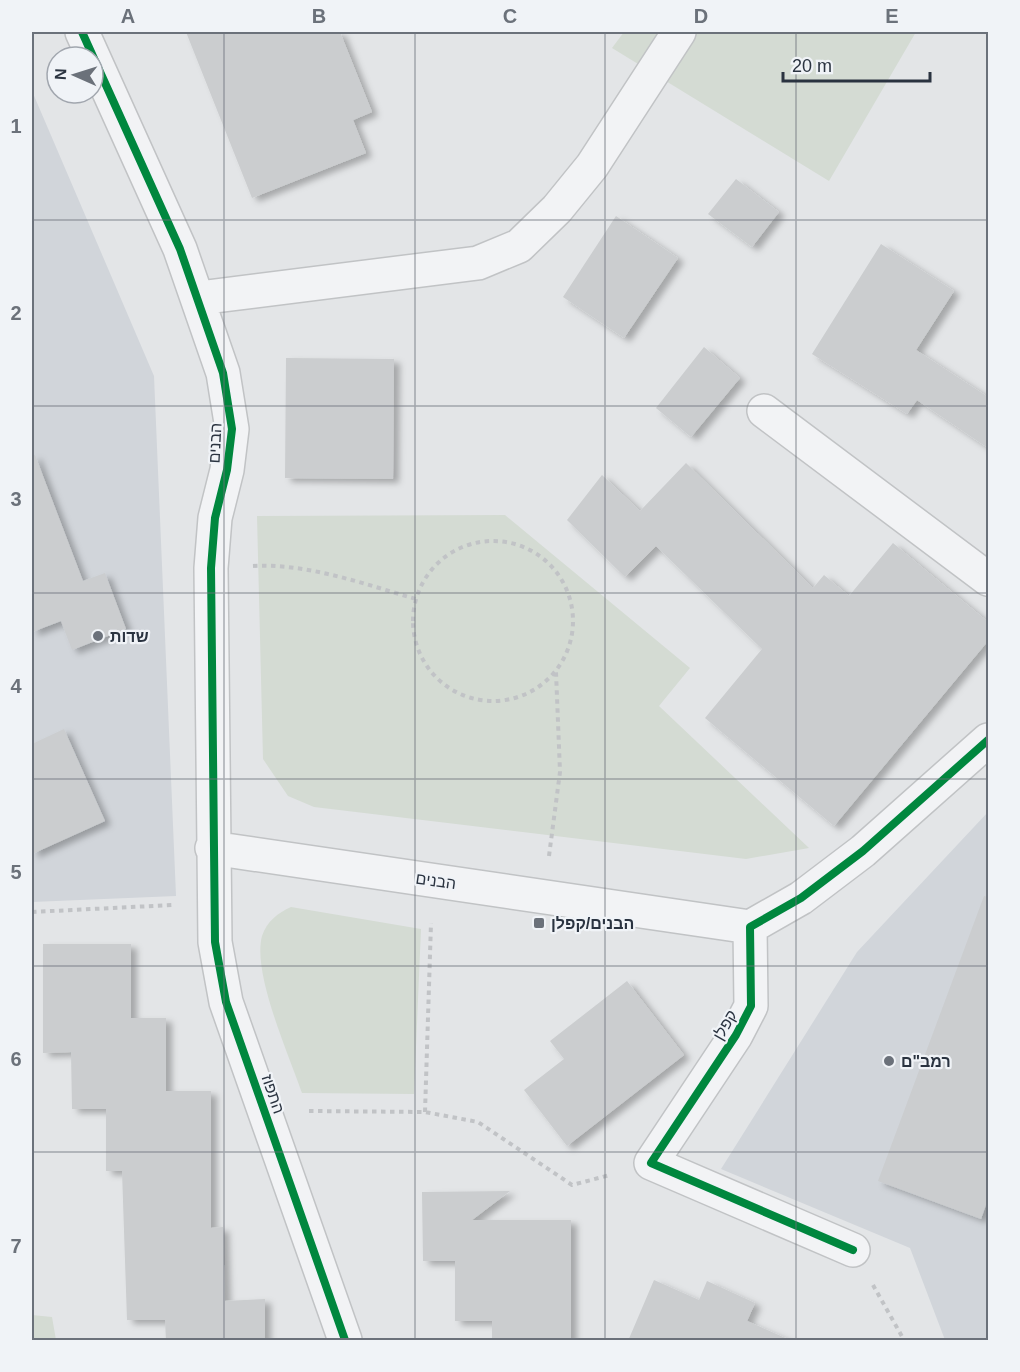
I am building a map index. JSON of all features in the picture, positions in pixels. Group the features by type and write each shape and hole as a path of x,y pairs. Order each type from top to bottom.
{"street":[{"name":"הבנים","path":"82,32 180,249 199,298 223,373 232,429 227,470 215,518 211,568 212,848 750,927"},
{"path":"199,298 478,263 519,246 556,209 592,166 679,32"},
{"path":"764,411 988,579"},
{"path":"750,927 801,898 862,851 988,740"},
{"name":"התפוז","path":"212,848 214,942 226,1002 345,1341"},
{"name":"קפלן","path":"651,1163 736,1035 751,1006 750,927"},
{"path":"651,1163 853,1250"}],"path":[{"path":"474,542 510,542 536,553 556,572 570,596 573,624 569,646 556,671 535,690 509,700 481,700 450,689 429,670 417,645 413,617 416,598 429,573 448,554 474,542"},
{"path":"211,568 270,565 338,577 416,598"},
{"path":"544,897 560,772 556,671"},
{"path":"425,1112 432,880"},
{"path":"32,912 213,902"},
{"path":"265,1111 425,1112 478,1122 573,1185 651,1163"},
{"path":"853,1250 904,1341"}],"shaded area":[{"path":"624,32 916,32 829,181 612,48"},
{"name":"שדות","path":"32,91 154,376 176,896 32,902"},
{"path":"505,515 690,668 659,706 809,848 746,859 314,807 288,796 263,759 257,516"},
{"name":"רמב\"ם","path":"988,812 988,1340 945,1340 910,1248 721,1169 857,952"},
{"path":"291,907 421,929 414,1094 302,1093 273,1014 262,971 260,952 262,936 267,926 277,915"},
{"path":"32,1315 52,1317 56,1340 32,1340"}],"building":[{"path":"186,32 340,32 372,112 353,120 366,153 252,198"},
{"path":"736,179 779,212 752,247 708,214"},
{"path":"616,216 678,258 624,338 563,297"},
{"path":"881,244 954,291 916,350 988,397 988,448 917,400 907,414 812,354"},
{"path":"704,347 740,378 691,437 656,408"},
{"path":"286,358 394,359 393,479 285,478"},
{"path":"35,455 83,581 105,573 126,629 72,650 61,621 32,632 32,456"},
{"path":"686,463 813,588 824,575 849,596 893,543 988,622 988,641 834,826 705,718 762,649 656,546 625,577 567,520 602,475 640,511"},
{"path":"64,729 105,821 32,854 32,744"},
{"path":"984,896 988,897 988,1199 981,1219 878,1181"},
{"path":"43,944 131,944 131,1018 166,1018 166,1091 211,1091 211,1228 223,1227 225,1301 265,1299 265,1341 166,1341 165,1320 127,1320 122,1171 106,1171 106,1109 72,1109 71,1052 43,1053"},
{"path":"627,981 684,1055 567,1146 524,1090 564,1059 550,1041"},
{"path":"510,1191 472,1220 571,1220 571,1341 492,1341 492,1321 455,1321 455,1261 423,1261 422,1192"},
{"path":"654,1280 699,1300 707,1281 755,1303 747,1321 792,1341 628,1341"}],"cycle path":[{"path":"82,32 180,249 223,373 232,429 227,470 215,518 211,568 215,942 226,1002 345,1340"},
{"path":"853,1250 651,1163 736,1035 751,1006 750,927 801,898 863,851 988,740"}],"place":[{"name":"שדות","path":"98,636"},
{"name":"הבנים/קפלן","path":"539,923"},
{"name":"רמב\"ם","path":"889,1061"}]}
